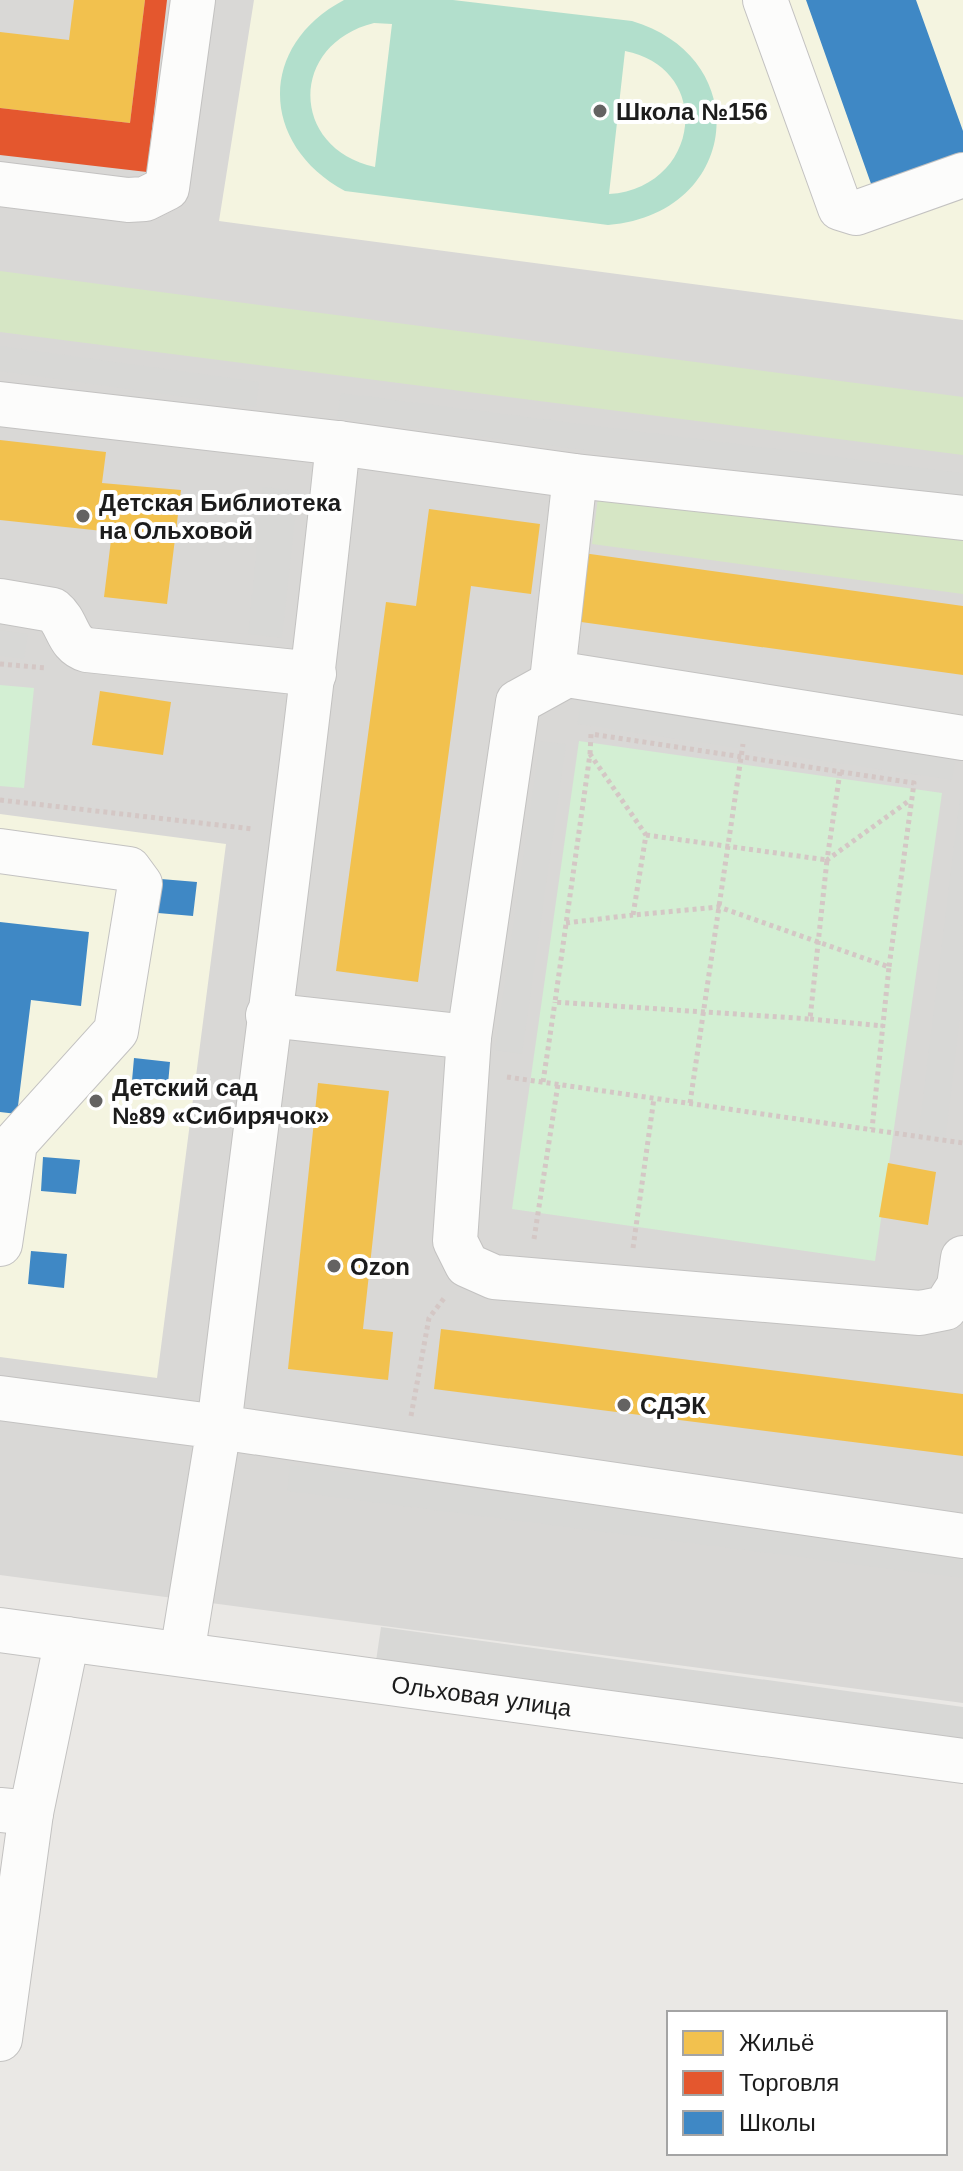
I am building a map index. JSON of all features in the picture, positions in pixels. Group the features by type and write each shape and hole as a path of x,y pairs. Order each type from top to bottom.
{"street":[{"path":"0,184 128,200 145,199 167,188 193,0"},
{"path":"765,0 840,208 856,213 963,175"},
{"path":"0,404 338,443 575,476 963,518"},
{"path":"182,1654 219,1427 268,1015 314,674 338,443"},
{"path":"552,681 575,476"},
{"path":"0,601 53,610 60,615 72,643 87,650 314,674"},
{"path":"963,738 567,675 518,702 468,1054 455,1241 467,1265 494,1277 920,1313 945,1308 959,1286 963,1258"},
{"path":"0,851 129,869 140,884 116,1031 7,1142 0,1244"},
{"path":"268,1015 468,1054"},
{"path":"0,1398 963,1536"},
{"name":"Ольховая улица","path":"0,1630 963,1761"},
{"path":"0,2039 16,1811 67,1639"}],"path":[{"path":"690,1103 749,704"},
{"path":"543,1082 591,734 914,783 889,967 872,1129"},
{"path":"590,754 646,835 633,915"},
{"path":"810,1019 840,772"},
{"path":"0,800 293,833"},
{"path":"646,835 827,860 911,800"},
{"path":"566,923 719,907 889,967"},
{"path":"555,1002 883,1026"},
{"path":"468,1054 543,1082 963,1143"},
{"path":"528,1280 558,1084"},
{"path":"628,1288 654,1098"},
{"path":"403,1456 429,1318 467,1265"}],"shaded area":[{"path":"0,0 963,0 963,1703 0,1575"},
{"name":"Школа №156","path":"254,0 963,0 963,320 219,221"},
{"path":"0,346 259,382 256,407 0,371"},
{"path":"341,393 963,473 963,499 337,418"},
{"path":"263,487 298,491 282,638 248,634"},
{"path":"0,630 28,634 24,659 0,656"},
{"path":"582,694 957,750 952,780 577,724"},
{"path":"540,741 566,744 522,1054 495,1050"},
{"path":"960,797 963,992 945,1142 918,1138"},
{"name":"Детский сад №89 «Сибирячок»","path":"0,814 226,844 157,1378 0,1357"},
{"path":"290,1465 963,1552 963,1578 287,1491"},
{"path":"381,1627 963,1707 963,1741 376,1661"}],"green space":[{"path":"344,0 453,0 632,21 672,40 699,67 714,99 716,133 706,165 685,194 652,215 608,225 345,191 317,171 297,148 284,122 280,96 284,69 296,43 316,20","holes":["374,23 392,24 375,167 347,156 327,139 314,119 310,96 314,73 326,52 346,34","625,51 654,62 673,80 683,103 685,127 678,151 663,172 640,187 609,194"]},
{"path":"0,271 963,397 963,455 0,332"},
{"path":"599,490 963,539 963,594 592,544"},
{"path":"0,685 34,688 24,788 0,786"},
{"path":"579,741 942,793 875,1261 512,1209"}],"building: Жильё":[{"path":"74,0 145,0 130,123 0,108 0,32 69,40"},
{"path":"0,440 106,452 102,483 181,490 167,604 104,597 112,532 0,520"},
{"path":"429,509 540,524 531,594 471,586 418,982 336,971 386,602 416,606"},
{"path":"583,553 963,606 963,675 574,621"},
{"path":"100,691 171,702 163,755 92,745"},
{"path":"318,1083 389,1091 363,1329 393,1332 388,1380 288,1369"},
{"path":"888,1163 936,1172 928,1225 879,1217"},
{"path":"441,1329 963,1394 963,1456 434,1389"}],"building: Торговля":[{"path":"145,0 167,0 147,172 0,155 0,108 130,123"}],"building: Школы":[{"path":"806,0 916,0 963,131 963,163 875,195"},
{"path":"161,879 197,882 193,916 158,913"},
{"path":"0,922 89,932 81,1006 31,1000 17,1114 0,1112"},
{"path":"134,1058 170,1062 167,1095 131,1092"},
{"path":"43,1157 80,1160 76,1194 41,1191"},
{"path":"31,1251 67,1254 64,1288 28,1284"}],"place":[{"name":"Школа №156","path":"600,111"},
{"name":"Детская Библиотека на Ольховой","path":"83,516"},
{"name":"Детский сад №89 «Сибирячок»","path":"96,1101"},
{"name":"Ozon","path":"334,1266"},
{"name":"СДЭК","path":"624,1405"}]}
